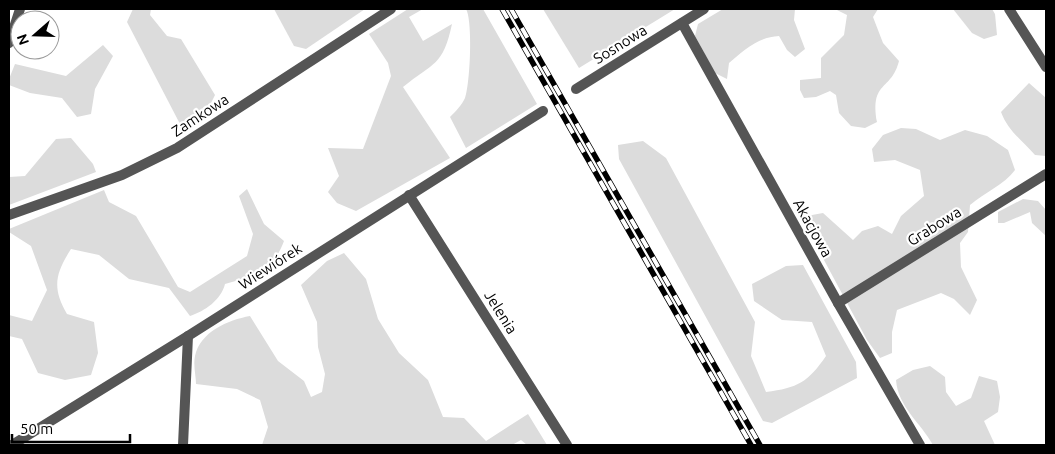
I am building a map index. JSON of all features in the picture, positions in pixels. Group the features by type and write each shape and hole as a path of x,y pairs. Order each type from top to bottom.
{"street":[{"path":"9,43 20,9"},
{"name":"Zamkowa","path":"9,215 122,175 177,148 391,9"},
{"name":"Sosnowa","path":"576,89 704,9"},
{"path":"1009,9 1046,67"},
{"name":"Akacjowa","path":"682,23 838,303 920,445"},
{"name":"Wiewiórek","path":"12,445 188,336 543,110"},
{"name":"Grabowa","path":"838,303 1046,174"},
{"name":"Jelenia","path":"409,195 567,445"},
{"path":"183,445 188,336"}],"shaded area":[{"path":"133,9 151,9 150,15 167,36 181,39 215,95 207,111 189,128 180,124 127,22"},
{"path":"274,9 365,9 306,49 294,46"},
{"path":"408,9 423,9 409,17 423,41 452,24 449,38 441,56 430,67 403,87 450,158 356,211 337,203 328,192 339,176 328,148 363,149 391,76 388,63 369,34"},
{"path":"466,9 483,9 537,104 466,148 450,117 462,103 467,91 470,26"},
{"path":"543,9 675,9 579,68"},
{"path":"723,9 795,9 794,20 805,49 795,57 787,50 779,36 764,39 746,49 729,63 727,79 715,73 695,36 698,24"},
{"path":"835,9 878,9 873,17 883,43 899,61 891,78 882,87 876,99 877,122 865,128 851,126 839,113 836,95 830,91 816,97 804,98 800,90 800,80 821,78 821,58 844,35 847,15"},
{"path":"953,9 992,9 995,14 997,35 984,39 972,33"},
{"path":"103,45 113,56 95,89 91,114 77,117 62,98 30,93 9,85 9,79 15,64 66,76"},
{"path":"1029,83 1046,98 1046,156 1035,155 1011,130 1001,112"},
{"path":"901,128 916,129 940,140 965,130 987,136 1008,150 1015,170 1005,180 970,205 968,232 960,243 961,267 977,300 970,315 954,299 941,293 897,310 892,332 892,353 880,358 867,340 803,221 812,215 823,213 853,240 862,231 878,226 892,234 901,216 924,196 920,170 895,160 874,162 872,149 883,135"},
{"path":"71,138 93,164 96,172 9,205 9,177 25,176 56,139"},
{"path":"643,141 666,158 755,322 751,356 766,392 794,386 808,378 826,356 812,322 782,320 754,301 752,284 786,266 803,265 856,362 857,378 772,423 763,421 619,159 618,145"},
{"path":"247,189 264,224 284,241 274,260 268,266 253,275 225,284 220,295 207,308 190,316 169,288 129,279 99,255 71,249 59,274 57,289 67,314 94,322 98,353 91,375 65,380 38,373 22,339 9,336 9,315 32,321 47,290 31,246 9,232 9,229 104,190 109,202 136,216 178,287 190,292 247,256 253,234 239,196"},
{"path":"1023,199 1038,201 1046,210 1046,236 1032,223 1030,212 1004,223 998,223 998,212"},
{"path":"344,253 366,279 378,319 399,353 428,380 443,417 464,418 486,441 528,414 547,445 527,445 521,440 512,445 262,445 268,427 260,400 237,389 196,384 194,359 203,340 216,328 250,316 278,361 304,381 311,397 322,392 325,374 318,347 317,322 301,285 327,261"},
{"path":"930,366 945,377 946,392 956,406 971,398 979,376 997,381 1000,397 998,412 984,421 995,445 933,445 905,407 896,380 913,370"}],"railway":[{"path":"502,9 751,445"},
{"path":"511,9 760,445"}]}
